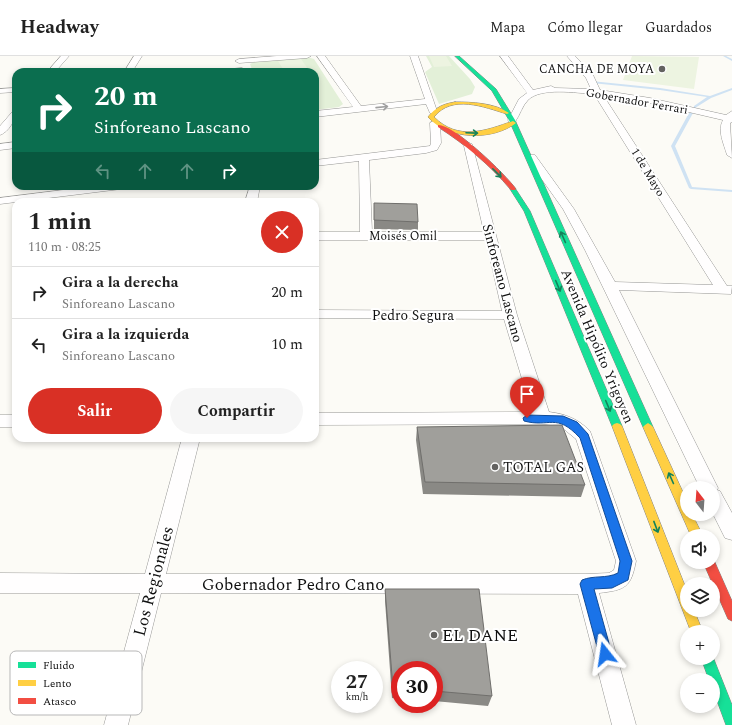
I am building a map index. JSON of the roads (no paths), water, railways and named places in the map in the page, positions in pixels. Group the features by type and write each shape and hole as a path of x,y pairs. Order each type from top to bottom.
{"main road":[{"name":"Avenida Hipólito Yrigoyen","path":"457,56 494,90 511,118 530,156 543,191 680,498"},
{"name":"Avenida Hipólito Yrigoyen","path":"434,112 444,106 454,104 480,92 481,85 470,69"},
{"path":"434,112 431,117 437,125 456,131 474,133 498,130 511,118 486,105 454,104"},
{"name":"Avenida Hipólito Yrigoyen","path":"437,125 469,146 512,188 527,211 613,416 680,588"},
{"path":"712,569 732,615"},
{"path":"710,665 732,722"}],"street":[{"path":"54,68 65,56"},
{"path":"130,68 138,56"},
{"path":"238,59 307,56"},
{"path":"321,56 359,109"},
{"path":"414,56 429,102 434,112"},
{"path":"504,56 531,93 521,101 511,118"},
{"name":"1 de Mayo","path":"571,56 592,82 728,290"},
{"name":"Gobernador Ferrari","path":"531,93 592,82"},
{"path":"0,91 12,90"},
{"name":"Gobernador Ferrari","path":"542,90 598,92 659,102 730,117"},
{"path":"319,114 429,102"},
{"path":"730,117 724,126 732,155"},
{"path":"0,132 12,118"},
{"path":"319,163 434,148 436,144 437,125"},
{"path":"0,147 12,146"},
{"name":"Sinforeano Lascano","path":"469,146 510,315 542,418"},
{"path":"530,156 572,216 610,286 682,438 705,481"},
{"path":"364,157 366,236"},
{"path":"32,198 92,190"},
{"path":"1,202 12,201"},
{"name":"Moisés Omil","path":"319,236 491,236"},
{"path":"610,286 728,290"},
{"name":"Pedro Segura","path":"319,314 510,315"},
{"path":"319,419 560,419 573,425 584,436 626,561 623,576 612,582 586,584 624,725"},
{"path":"0,421 12,421"},
{"name":"Los Regionales","path":"135,651 190,442"},
{"path":"720,509 732,532"},
{"name":"Gobernador Pedro Cano","path":"0,583 586,584"},
{"name":"Los Regionales","path":"116,725 119,715"}],"waterway":[{"path":"724,56 732,60"},
{"path":"592,82 660,89 710,97"},
{"path":"710,97 732,89"},
{"path":"695,107 710,97"},
{"path":"691,113 673,146 691,188 732,191"}],"place":[{"name":"CANCHA DE MOYA","path":"662,69"},
{"name":"TOTAL GAS","path":"495,467"},
{"name":"EL DANE","path":"434,635"}]}
